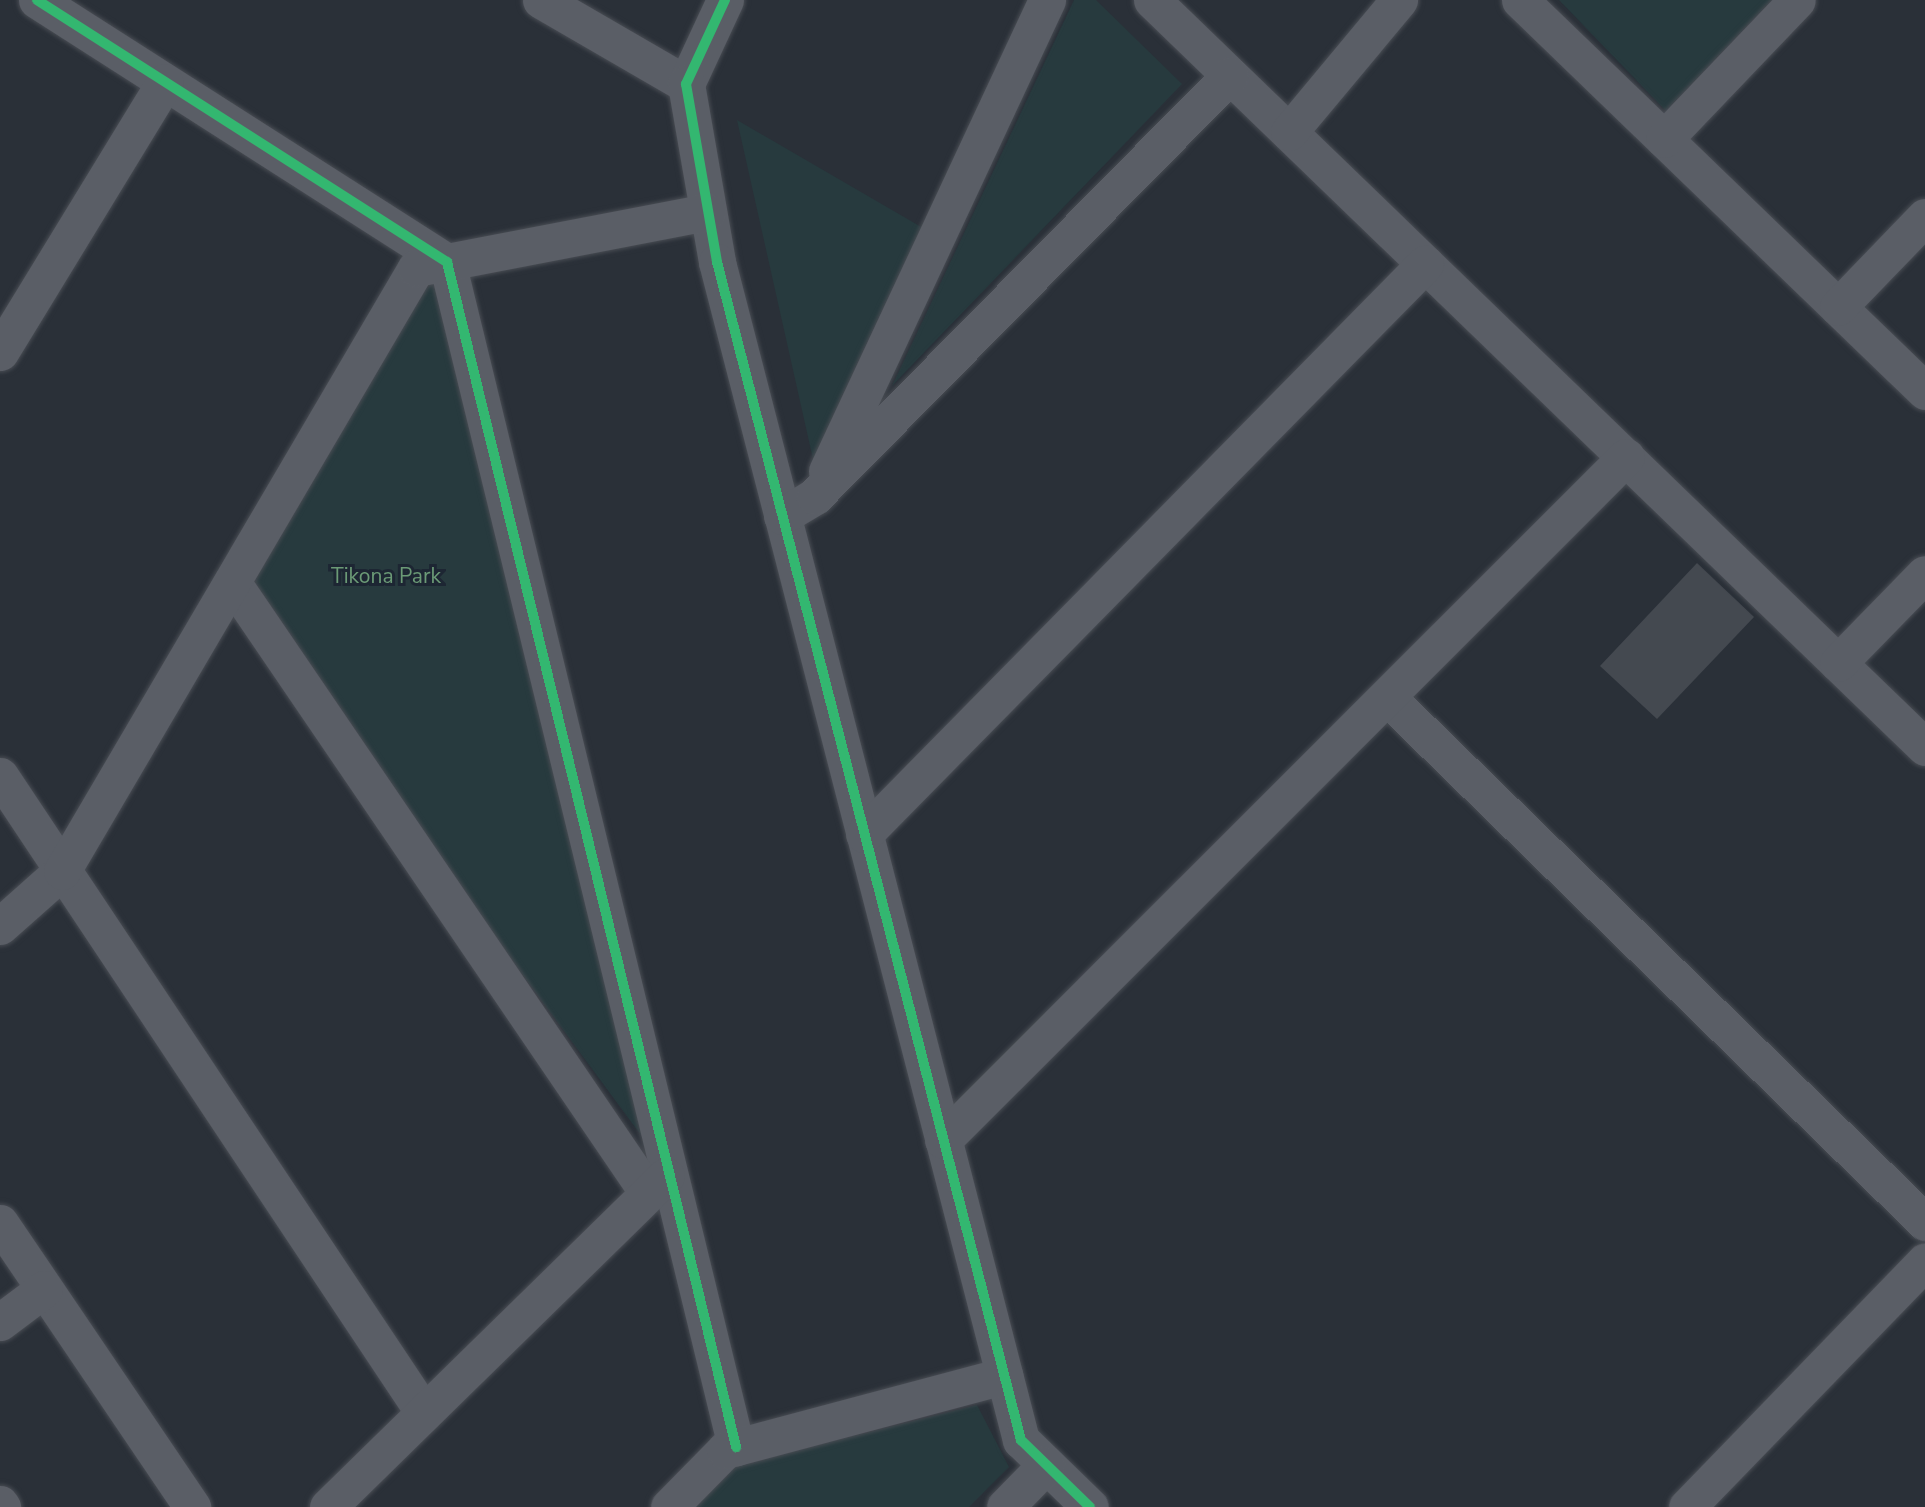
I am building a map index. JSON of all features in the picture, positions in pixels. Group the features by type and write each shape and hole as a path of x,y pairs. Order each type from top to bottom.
{"street":[{"path":"37,0 447,262 659,1183 736,1447"},
{"path":"541,0 686,84"},
{"path":"725,0 686,84 708,212 782,516 1021,1440 1090,1507"},
{"path":"815,496 1047,0"},
{"path":"1152,0 1925,747"},
{"path":"1289,132 1399,0"},
{"path":"1520,0 1925,391"},
{"path":"1664,139 1797,0"},
{"path":"782,516 815,496 1230,75"},
{"path":"0,352 165,82"},
{"path":"0,926 62,870 416,268 708,212"},
{"path":"1838,307 1925,216"},
{"path":"864,834 1425,264"},
{"path":"943,1140 1626,457"},
{"path":"1838,663 1925,574"},
{"path":"232,582 659,1183"},
{"path":"1387,697 1925,1222"},
{"path":"0,776 424,1413"},
{"path":"328,1507 659,1183"},
{"path":"0,1223 192,1507"},
{"path":"1688,1507 1925,1261"},
{"path":"0,1322 44,1289"},
{"path":"669,1507 725,1450 1004,1376"},
{"path":"1005,1507 1046,1465"}],"green space":[{"path":"1074,0 1096,0 1182,84 892,386"},
{"path":"1559,0 1772,0 1666,111"},
{"path":"737,120 923,228 815,468"},
{"name":"Tikona Park","path":"430,265 669,1173 232,582"},
{"path":"977,1405 1009,1467 969,1507 695,1507 729,1467"}],"building":[{"path":"1697,563 1754,617 1657,719 1600,666"}],"cycle path":[{"path":"37,0 447,262 736,1447"},
{"path":"725,0 686,84 717,262 1021,1440 1090,1507"}]}
